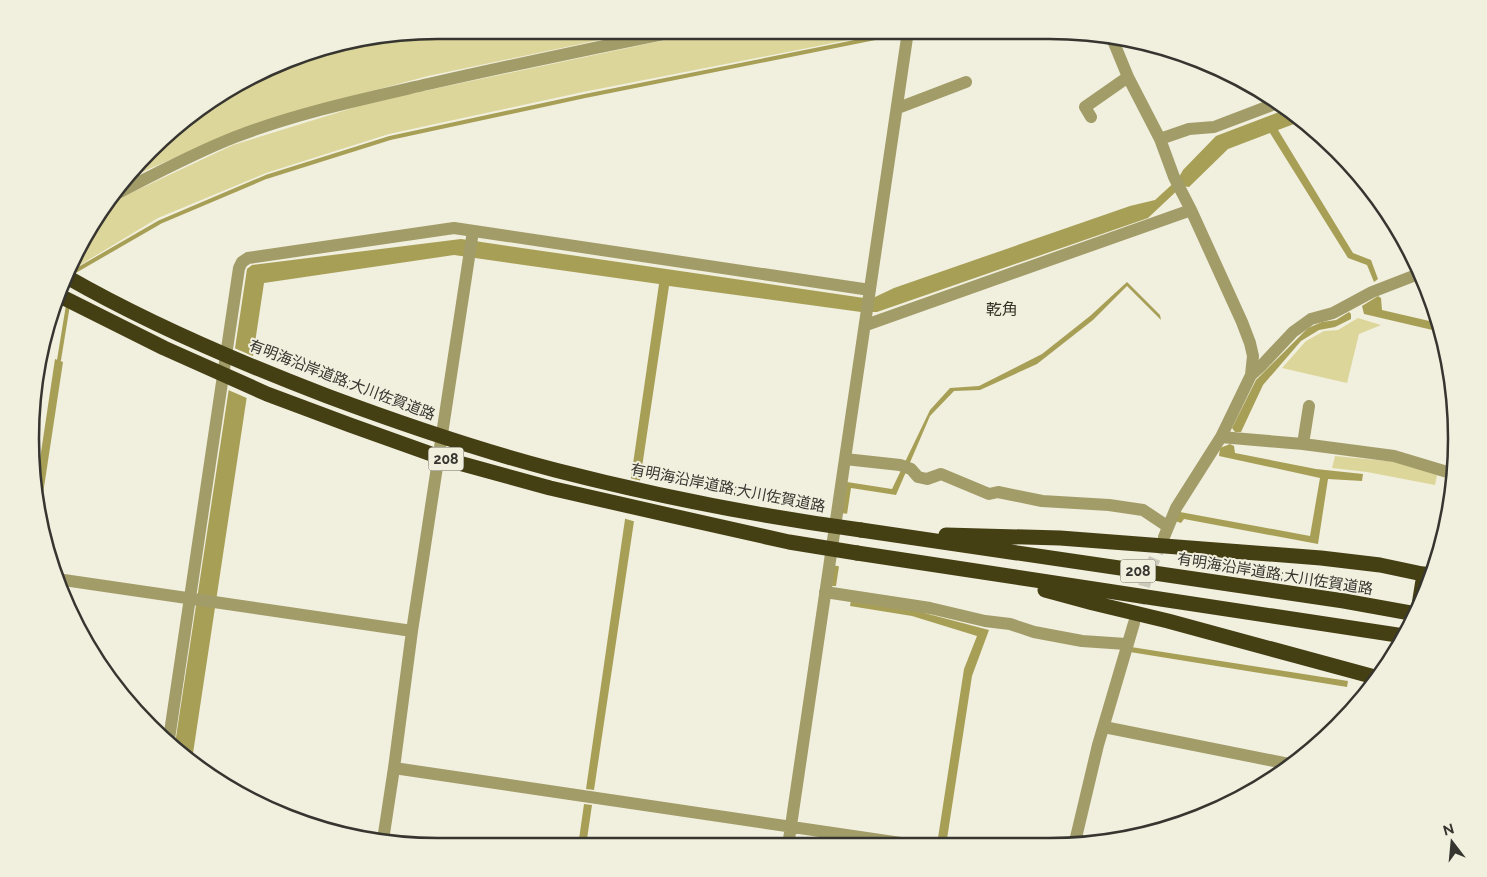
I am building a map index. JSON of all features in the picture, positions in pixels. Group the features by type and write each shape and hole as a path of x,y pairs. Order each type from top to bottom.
{"highway":[{"name":"有明海沿岸道路;大川佐賀道路","path":"72,280 170,330 268,373 357,407 455,441 555,470 677,499 821,525 1410,609"},
{"name":"208","path":"64,298 164,348 267,394 448,460 550,488 789,542 1397,635"},
{"path":"889,534 1060,538 1321,558 1380,565 1424,574"},
{"path":"896,559 1039,588 1168,621 1370,677"}],"street":[{"path":"126,189 166,168 235,137 306,114 475,74 640,39"},
{"path":"789,838 907,39"},
{"path":"845,459 906,467 918,477 927,479 940,474 989,494 998,492 1042,501 1110,505 1143,510 1165,531 1176,508 1221,437 1251,375 1253,356 1250,343 1191,210 1174,177 1160,139 1128,77 1115,44"},
{"path":"1091,117 1085,107 1128,77"},
{"path":"898,108 966,82"},
{"path":"1160,139 1189,130 1214,128 1271,106"},
{"path":"866,321 1191,210"},
{"path":"171,735 239,268 242,262 248,258 454,228 870,292"},
{"path":"384,835 412,631 473,231"},
{"path":"1251,375 1293,332 1310,319 1332,313 1372,292 1413,276"},
{"path":"1303,444 1309,406"},
{"path":"1221,437 1303,444 1394,456 1446,472"},
{"path":"65,580 412,631"},
{"path":"825,592 930,608 1082,641 1126,644"},
{"path":"1076,837 1126,644 1134,622"},
{"path":"1104,727 1283,763"},
{"path":"394,768 869,838"}],"shaded area":[{"path":"604,39 428,76 301,110 226,135 140,173 175,138 216,106 239,92 286,69 335,52 386,42 412,40"},
{"path":"670,39 853,39 583,92 389,134 266,173 158,218 78,266 92,239 118,199 233,145 372,102"},
{"path":"1279,112 1295,124 1278,130 1353,253 1371,260 1378,279 1374,282 1367,265 1348,258 1270,133 1228,149 1189,187 1182,186 1148,218 877,312 861,312 669,286 594,790 586,789 659,284 454,255 264,283 193,754 176,740 247,269 252,265 461,239 864,298 875,297 894,288 1130,206 1155,200 1178,179 1183,170 1216,136"},
{"path":"1127,282 1160,315 1161,320 1127,286 1093,320 1037,364 980,390 954,391 930,416 896,495 851,488 836,586 831,586 847,482 892,489 930,410 950,388 979,386 1042,354 1090,316"},
{"path":"1378,296 1381,298 1382,310 1431,321 1433,330 1364,314 1362,306"},
{"path":"1349,312 1351,319 1335,327 1319,330 1301,341 1263,385 1241,432 1235,432 1232,428 1256,380 1308,328 1322,322 1336,320"},
{"path":"1358,318 1381,325 1359,334 1347,383 1282,368 1306,341 1324,331 1338,330"},
{"path":"55,359 63,362 43,496 40,460"},
{"path":"1230,444 1234,446 1235,453 1316,469 1363,474 1362,481 1328,479 1318,544 1184,519 1181,523 1175,521 1180,512 1310,536 1320,478 1219,456 1220,448"},
{"path":"1335,456 1397,462 1437,475 1435,485 1367,472 1332,468"},
{"path":"851,600 913,610 989,630 972,676 947,838 938,838 964,669 977,636 912,616 850,606"},
{"path":"1131,647 1348,681 1347,687 1130,652"},
{"path":"584,804 592,805 587,838 579,838"}],"pier":[{"path":"232,347 255,357 249,399 226,389"},
{"path":"629,478 642,481 636,522 623,518"},
{"path":"840,513 850,514 842,567 832,565"}],"waterway":[{"path":"76,270 160,222 266,177 390,138 585,96 870,39"},
{"path":"59,360 68,305"}],"tunnel":[{"path":"1134,621 1147,576 1163,539"}],"district":[{"name":"乾角","path":"1002,309"}]}
